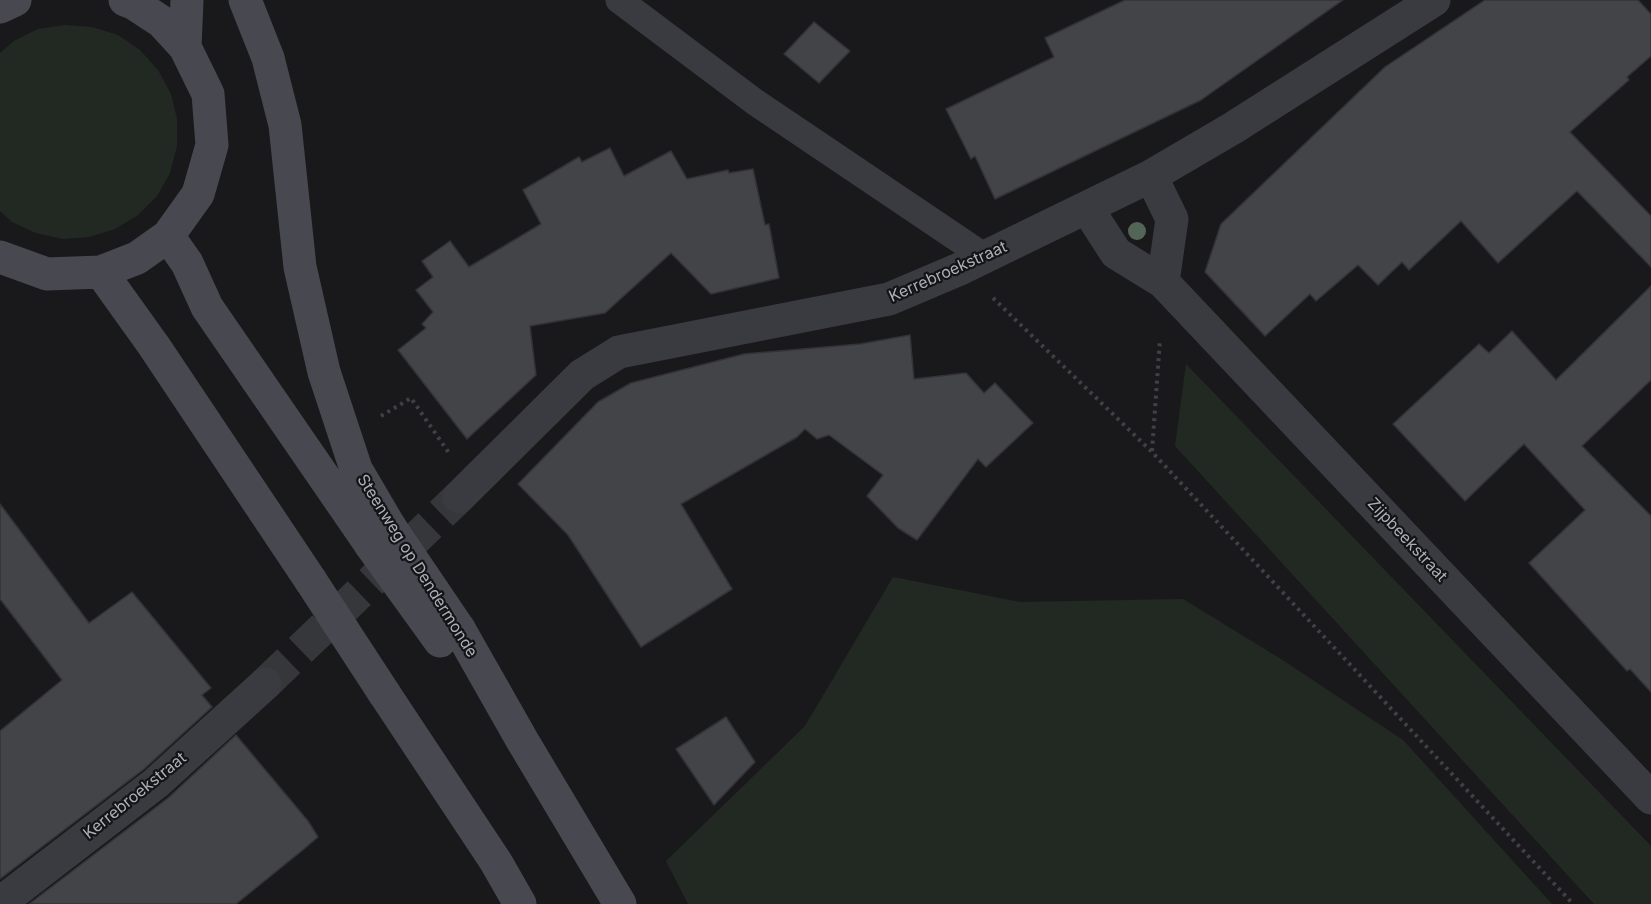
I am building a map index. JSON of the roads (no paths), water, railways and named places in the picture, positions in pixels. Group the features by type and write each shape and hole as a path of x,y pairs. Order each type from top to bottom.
{"main road":[{"path":"0,7 15,0"},
{"path":"0,257 47,274 101,272 137,258 168,236 198,194 212,145 208,94 185,47 162,22 125,0"},
{"path":"185,47 187,0"},
{"name":"Steenweg op Dendermonde","path":"245,0 268,58 285,125 300,267 324,372 380,535"},
{"name":"Steenweg op Dendermonde","path":"168,236 187,263 207,307 380,535 522,740 620,904"},
{"path":"101,272 154,346 311,581 496,862 520,904"}],"street":[{"name":"Kerrebroekstraat","path":"465,492 582,375 619,352 889,299 974,262 1151,176 1233,128 1434,0"},
{"path":"1151,176 1172,219 1163,282"},
{"name":"Zijpbeekstraat","path":"1087,208 1116,253 1163,282 1651,798"},
{"name":"Kerrebroekstraat","path":"0,903 156,783 266,684"}],"lane":[{"path":"619,0 974,262"}],"tunnel":[{"path":"265,684 459,497"}]}
